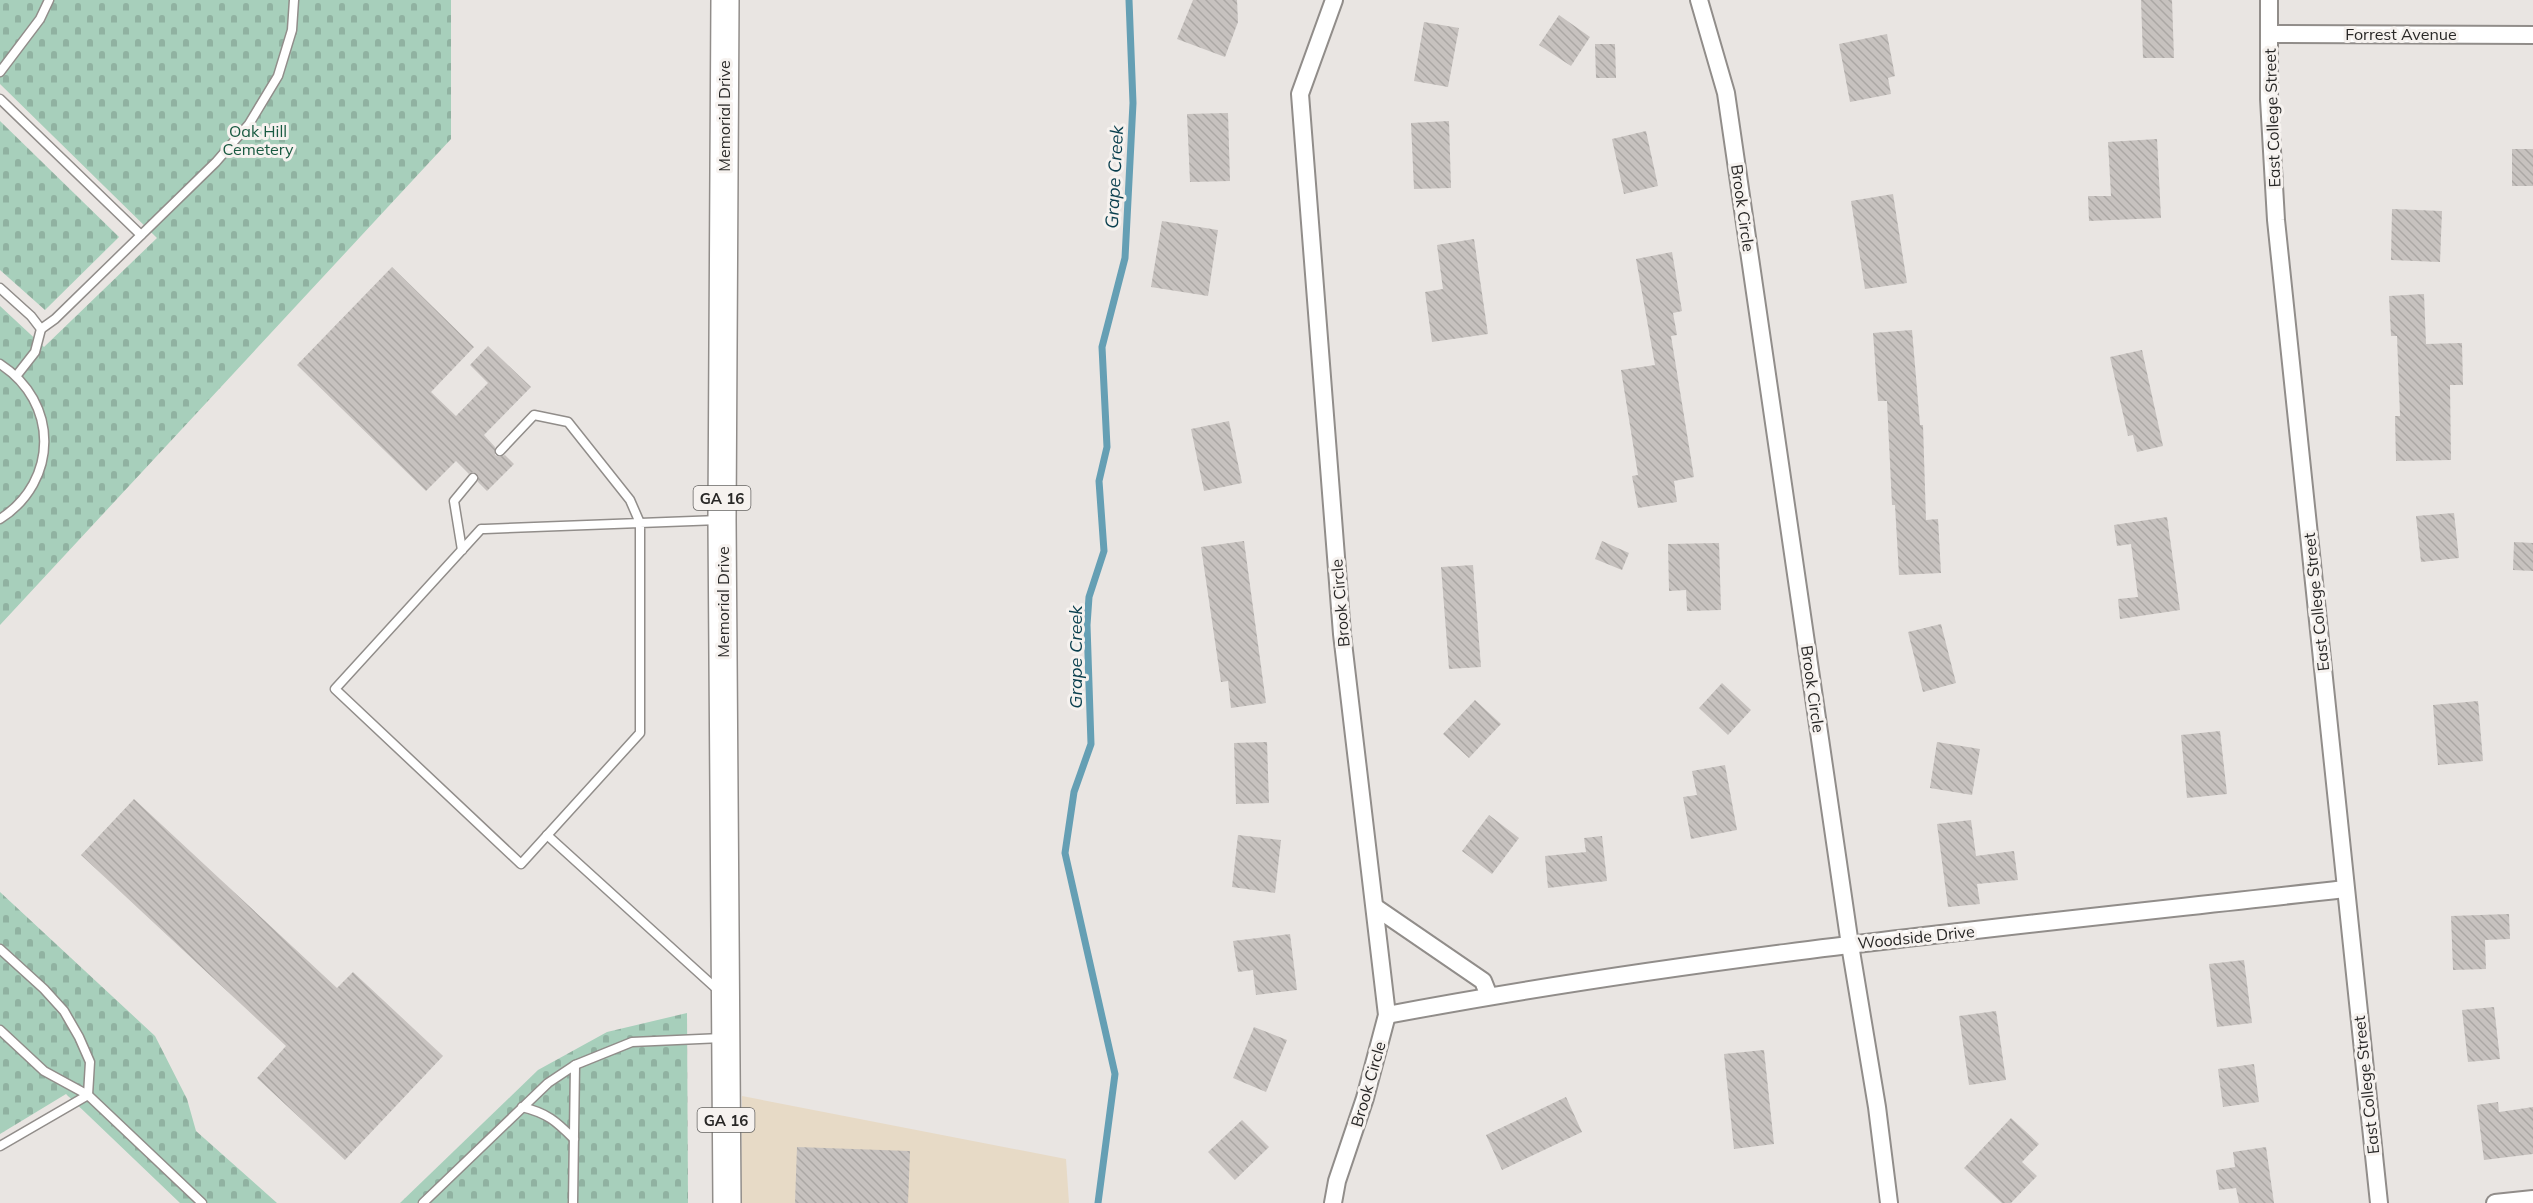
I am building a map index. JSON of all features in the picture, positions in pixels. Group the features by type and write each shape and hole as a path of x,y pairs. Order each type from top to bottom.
{"main road":[{"name":"Memorial Drive","path":"725,0 722,520 727,1203"}],"street":[{"name":"Brook Circle","path":"1333,1203 1337,1181 1365,1098 1388,1016 1342,634 1300,94 1334,0"},
{"name":"Brook Circle","path":"1699,0 1726,93 1850,945 1877,1107 1889,1203"},
{"name":"East College Street","path":"2269,0 2269,99 2276,220 2379,1203"},
{"name":"Forrest Avenue","path":"2270,34 2533,35"},
{"name":"Woodside Drive","path":"1388,1016 1489,996 1850,945 2345,889"},
{"path":"1375,907 1483,981 1489,996"},
{"path":"2495,1203 2533,1199"}],"lane":[{"path":"0,72 40,20 49,0"},
{"path":"17,375 35,352 41,328 55,319 216,162 249,124 278,76 292,30 294,0"},
{"path":"0,99 141,235"},
{"path":"0,288 41,328"},
{"path":"0,364 17,375 38,405 45,441 39,477 18,507 0,519"},
{"path":"500,451 534,415 568,422 630,500 640,523 640,733 521,864 334,689 481,529 640,523 722,520"},
{"path":"462,550 454,501 473,478"},
{"path":"547,835 724,997"},
{"path":"0,949 44,989 64,1011 79,1036 90,1062 88,1095"},
{"path":"0,1030 44,1071 88,1095 202,1203"},
{"path":"423,1203 548,1083 574,1065 632,1042 725,1037"},
{"path":"573,1203 574,1065"},
{"path":"0,1146 88,1095"},
{"path":"522,1107 556,1120 574,1139"}],"shaded area":[{"path":"742,1096 1066,1159 1069,1203 741,1203"}],"green space":[{"name":"Oak Hill Cemetery","path":"0,0 451,0 451,139 0,625 0,306 44,347 157,238 0,84"},
{"path":"0,121 119,237 45,310 0,270"},
{"path":"0,892 155,1036 187,1099 196,1131 277,1203 180,1203 66,1094 0,1134"},
{"path":"687,1013 688,1203 400,1203 538,1070 607,1032"}],"building":[{"path":"1193,0 1237,0 1238,22 1225,57 1177,39"},
{"path":"2141,0 2172,0 2174,58 2143,58"},
{"path":"1559,15 1590,37 1571,66 1539,45"},
{"path":"1424,22 1459,28 1448,87 1414,81"},
{"path":"1887,34 1895,76 1888,78 1891,94 1850,102 1839,44"},
{"path":"1595,44 1615,44 1616,78 1596,78"},
{"path":"1228,113 1230,181 1190,182 1187,114"},
{"path":"1449,121 1451,188 1414,189 1411,123"},
{"path":"1646,131 1658,186 1624,194 1612,139"},
{"path":"2157,139 2161,218 2089,221 2088,196 2111,196 2108,142"},
{"path":"2512,149 2533,149 2533,186 2512,186"},
{"path":"1893,194 1907,283 1865,289 1851,201"},
{"path":"2392,209 2442,211 2440,262 2391,260"},
{"path":"1162,221 1218,230 1208,296 1151,287"},
{"path":"1474,239 1488,334 1432,342 1425,292 1443,289 1437,245"},
{"path":"1672,252 1682,311 1673,313 1677,335 1671,336 1694,477 1674,481 1677,502 1638,508 1632,476 1638,475 1621,370 1655,365 1636,259"},
{"path":"392,267 474,347 431,392 456,416 488,383 470,365 488,346 531,387 484,435 495,447 495,455 499,457 505,455 514,464 487,491 478,482 477,474 473,472 469,474 456,461 426,491 297,365"},
{"path":"2424,294 2426,344 2462,343 2463,385 2450,385 2451,460 2396,461 2395,416 2400,416 2397,336 2391,336 2389,296"},
{"path":"1912,330 1920,425 1923,425 1926,520 1938,519 1941,573 1899,575 1895,505 1892,505 1887,401 1878,401 1873,333"},
{"path":"2142,350 2163,446 2137,452 2133,435 2128,436 2110,357"},
{"path":"1229,421 1242,483 1204,491 1191,429"},
{"path":"2454,513 2459,558 2421,562 2416,516"},
{"path":"2167,517 2180,610 2120,619 2118,599 2138,597 2131,544 2117,546 2114,525"},
{"path":"1244,541 1266,703 1231,708 1228,681 1221,682 1201,547"},
{"path":"1602,541 1629,553 1622,570 1595,559"},
{"path":"2514,542 2533,543 2533,571 2513,570"},
{"path":"1719,543 1721,610 1687,611 1686,590 1669,591 1668,544"},
{"path":"1473,565 1481,667 1449,669 1441,567"},
{"path":"1941,624 1956,683 1923,692 1908,632"},
{"path":"1722,683 1751,710 1728,735 1699,708"},
{"path":"1475,700 1501,724 1469,758 1443,734"},
{"path":"2478,701 2483,761 2438,765 2433,705"},
{"path":"2220,731 2227,794 2187,798 2181,735"},
{"path":"1267,742 1269,803 1236,804 1234,743"},
{"path":"1937,742 1980,749 1972,795 1930,788"},
{"path":"1725,765 1737,830 1691,839 1683,797 1697,795 1692,771"},
{"path":"134,799 337,988 353,972 443,1056 345,1160 257,1078 286,1046 81,855"},
{"path":"1489,815 1519,838 1492,874 1462,851"},
{"path":"1971,820 1976,856 2014,851 2018,880 1977,884 1980,904 1948,907 1937,824"},
{"path":"1238,835 1281,840 1275,893 1232,887"},
{"path":"1602,836 1607,881 1548,888 1545,856 1586,852 1584,838"},
{"path":"2509,914 2510,939 2485,940 2486,969 2453,970 2451,916"},
{"path":"1290,934 1297,990 1256,995 1253,970 1238,972 1233,941"},
{"path":"2244,960 2252,1023 2217,1027 2209,964"},
{"path":"2494,1007 2500,1059 2468,1062 2462,1010"},
{"path":"1996,1011 2006,1080 1969,1085 1959,1016"},
{"path":"1254,1027 1287,1040 1266,1092 1233,1078"},
{"path":"1764,1050 1774,1144 1734,1149 1724,1054"},
{"path":"2254,1064 2259,1102 2223,1107 2218,1069"},
{"path":"1566,1097 1582,1132 1502,1170 1486,1135"},
{"path":"2498,1102 2499,1112 2533,1107 2533,1154 2484,1160 2477,1105"},
{"path":"2011,1118 2039,1144 2022,1162 2037,1176 2011,1203 2002,1203 1964,1168"},
{"path":"1242,1120 1269,1147 1235,1180 1208,1152"},
{"path":"797,1147 910,1151 908,1203 795,1203"},
{"path":"2266,1147 2274,1203 2239,1203 2236,1188 2219,1190 2216,1170 2235,1167 2233,1152"}],"waterway":[{"name":"Grape Creek","path":"1098,1203 1115,1074 1065,853 1074,792 1091,744 1087,625 1089,597 1104,551 1099,481 1107,447 1102,347 1125,258 1133,103 1129,0"}]}
